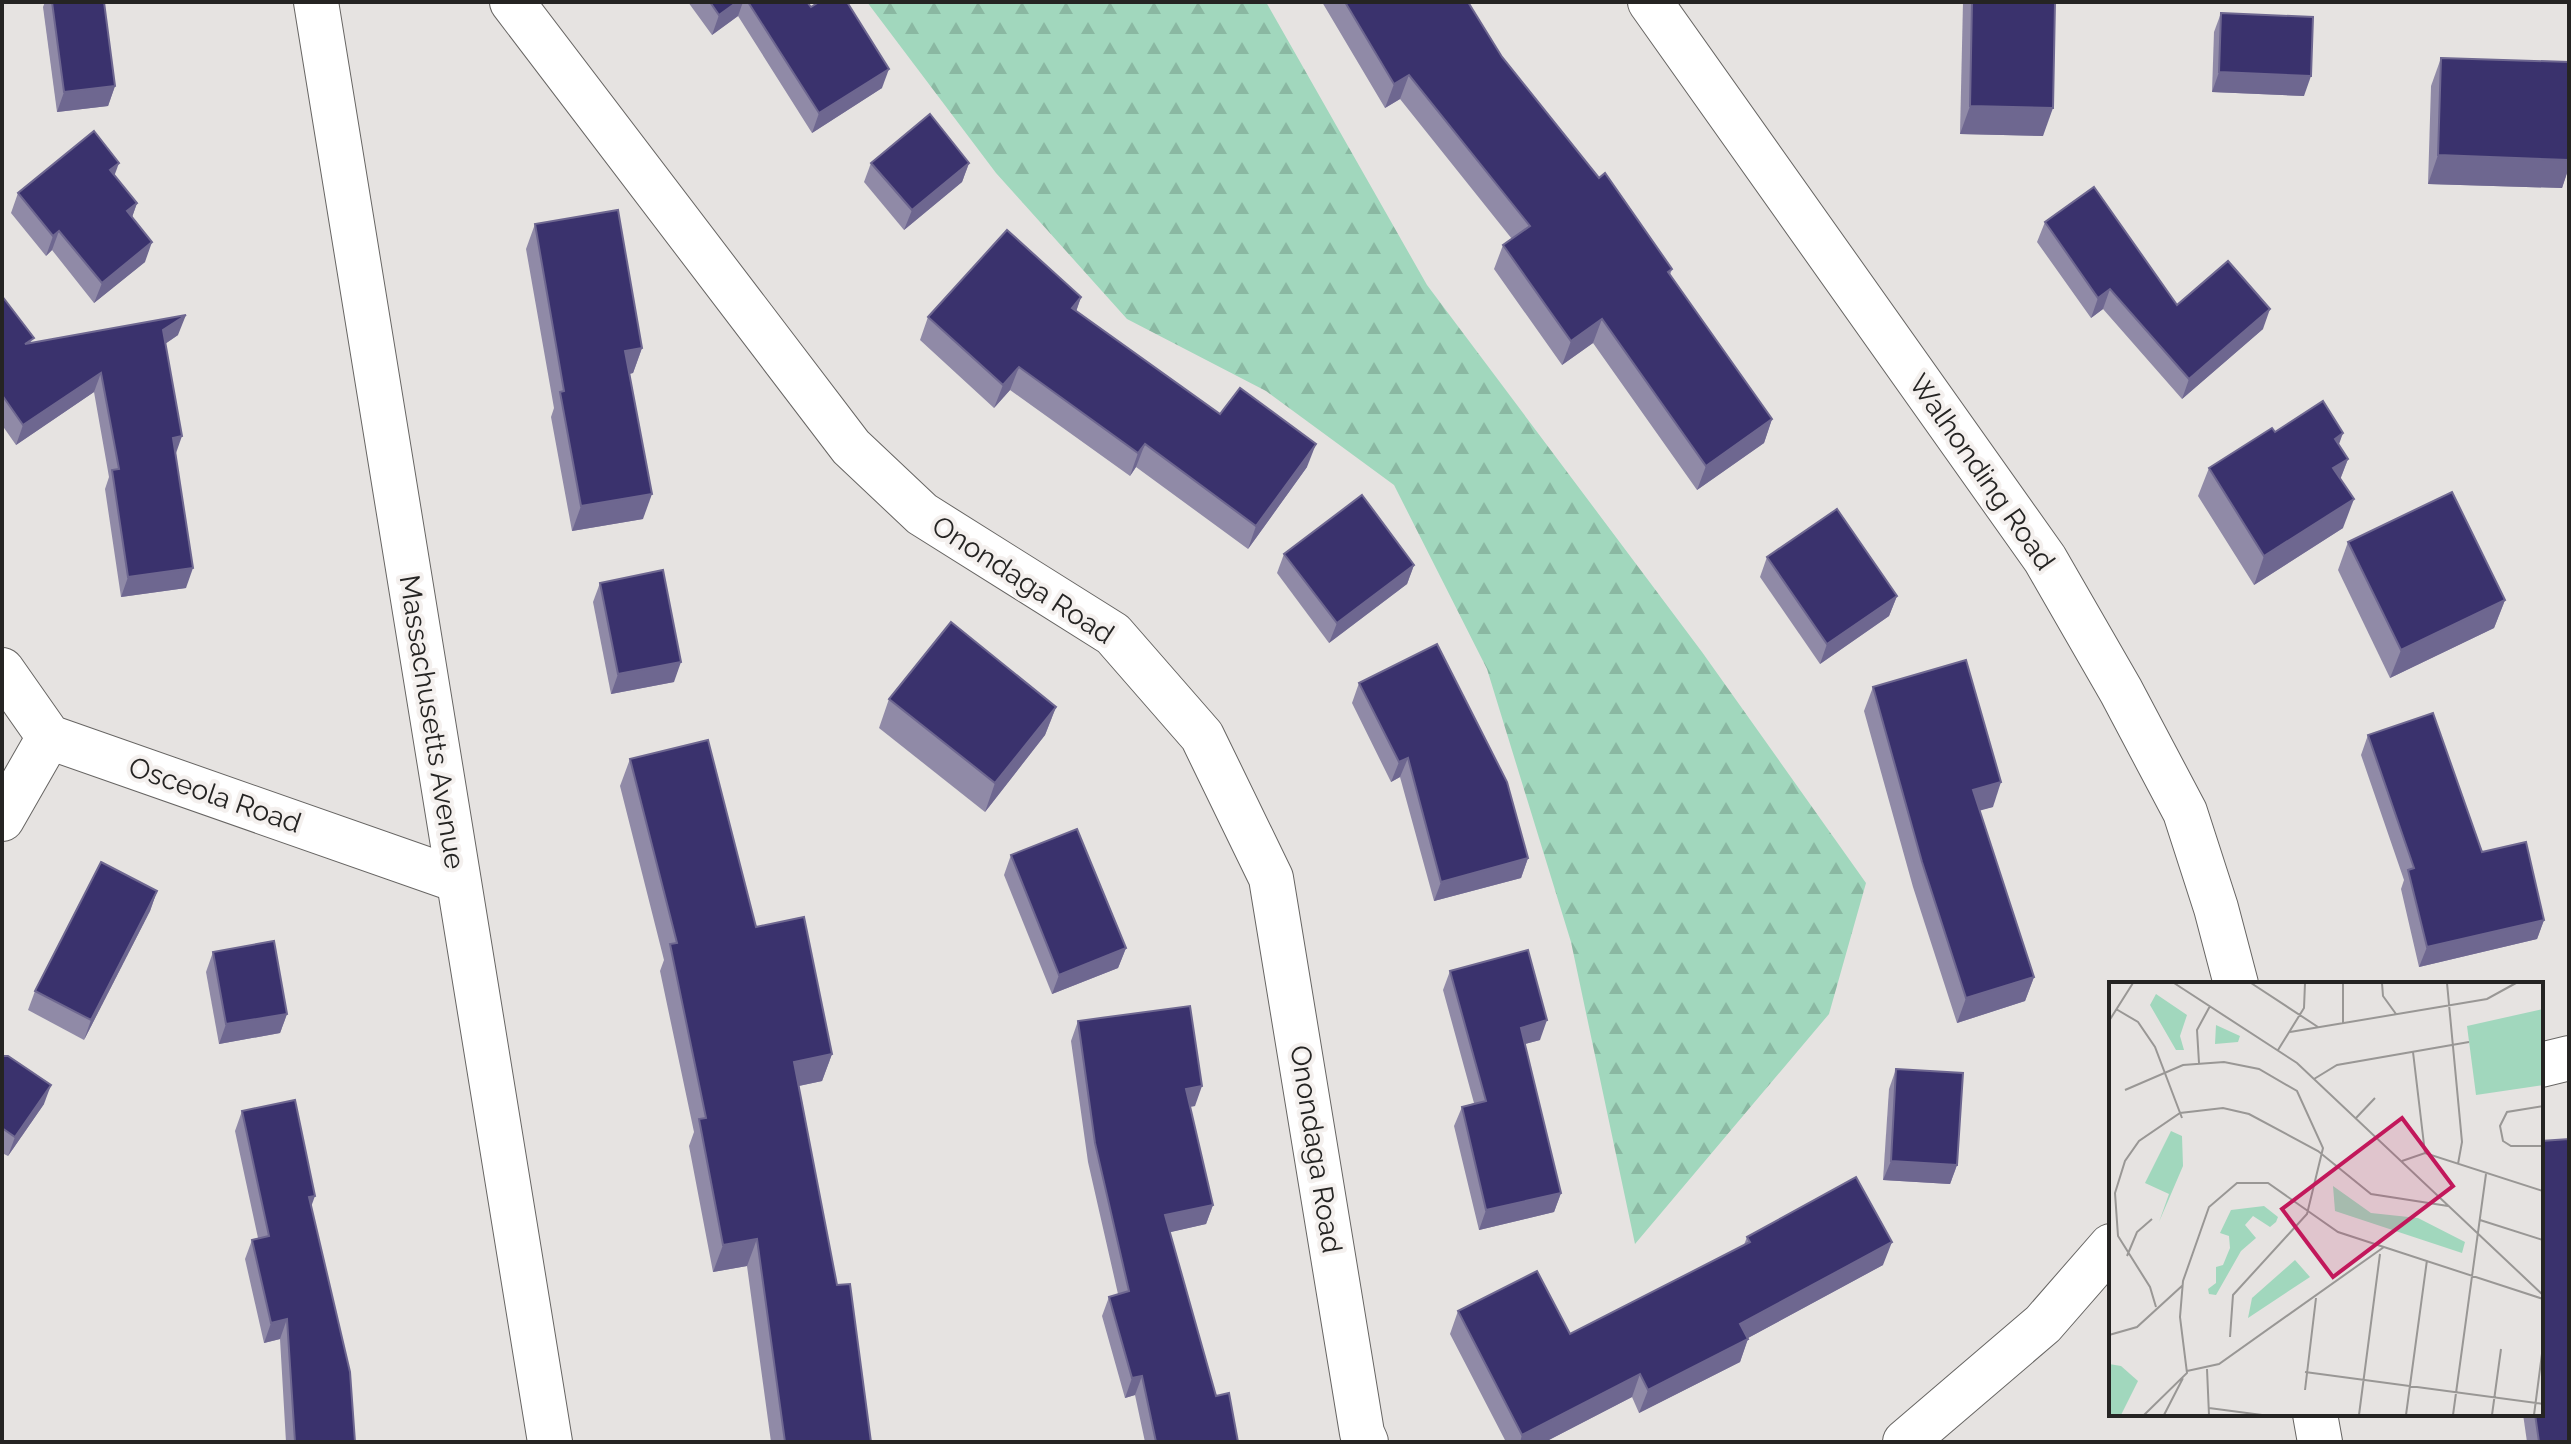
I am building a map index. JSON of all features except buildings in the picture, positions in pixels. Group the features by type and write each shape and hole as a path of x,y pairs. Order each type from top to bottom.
{"street":[{"name":"Massachusetts Avenue","path":"316,2 550,1442"},
{"name":"Onondaga Road","path":"512,2 851,447 922,514 1113,634 1202,736 1271,878 1366,1442"},
{"name":"Walhonding Road","path":"1650,2 2045,559 2121,691 2185,812 2235,982"},
{"path":"2,670 49,737 2,819"},
{"name":"Osceola Road","path":"49,737 457,880"},
{"path":"2543,1064 2569,1058"},
{"path":"1905,1442 2043,1324 2109,1248"},
{"path":"2315,1416 2320,1442"}],"green space":[{"path":"867,2 1266,2 1427,285 1702,652 1866,883 1829,1014 1635,1244 1571,942 1487,669 1394,485 1266,391 1127,319 996,173"}]}
